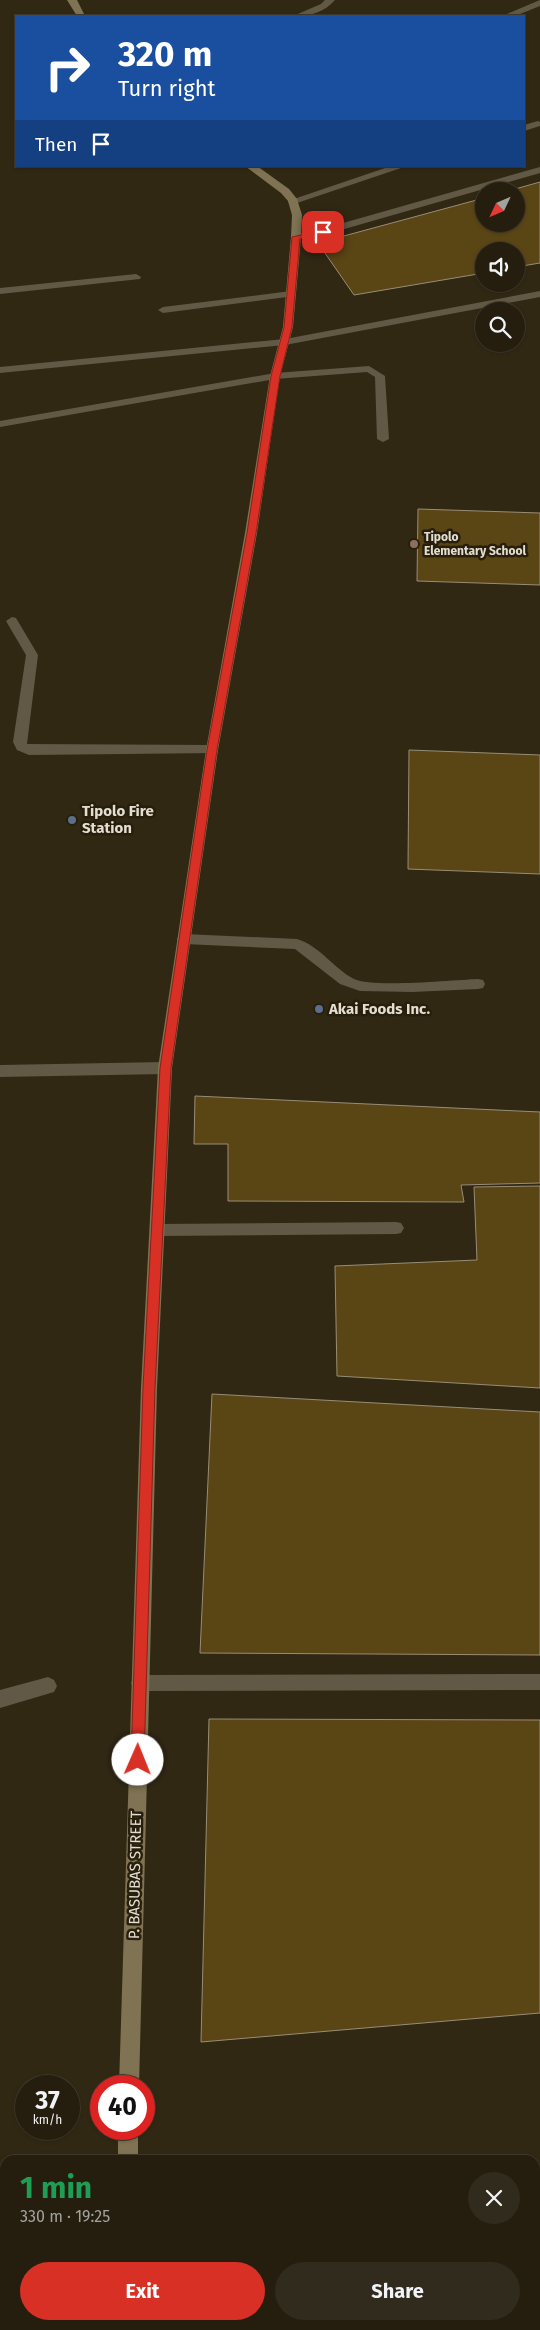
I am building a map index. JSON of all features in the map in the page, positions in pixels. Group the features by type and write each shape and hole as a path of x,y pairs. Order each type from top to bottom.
{"street":[{"path":"72,0 80,15"},
{"path":"301,15 324,6 330,0"},
{"path":"510,15 540,3"},
{"path":"525,128 538,124"},
{"path":"251,167 285,191 293,201 399,167"},
{"path":"296,237 323,232 540,170"},
{"name":"P. BASUBAS STREET","path":"129,2075 149,1388 165,1068 212,750 251,533 275,376 284,342 291,294 298,215 293,201"},
{"path":"0,291 136,277"},
{"path":"162,310 291,294"},
{"path":"0,370 284,342 540,294"},
{"path":"0,424 275,376 363,369 373,371 380,376 383,439"},
{"path":"12,621 32,655 19,742 22,747 30,750 212,750"},
{"path":"184,938 297,944 308,949 339,976 360,987 478,984"},
{"path":"0,1071 165,1068"},
{"path":"158,1230 396,1228"},
{"path":"140,1683 540,1682"},
{"path":"0,1699 48,1686"},
{"path":"128,2140 128,2155"}],"building":[{"path":"540,182 540,263 525,266 525,242 475,242 475,275 354,295 318,243 475,200 475,232 525,232 525,186"},
{"path":"418,509 540,513 540,585 417,581"},
{"path":"409,750 540,755 540,874 408,869"},
{"path":"195,1096 540,1112 540,1183 461,1185 464,1202 228,1201 228,1144 194,1144"},
{"path":"540,1186 540,1388 337,1376 335,1266 477,1260 474,1187"},
{"path":"212,1394 540,1412 540,1655 200,1653"},
{"path":"209,1719 540,1720 540,2013 201,2042"}],"place":[{"name":"Tipolo Elementary School","path":"414,544"},
{"name":"Tipolo Fire Station","path":"72,820"},
{"name":"Akai Foods Inc.","path":"319,1009"}],"route":[{"path":"138,1760 149,1388 165,1068 212,750 251,533 275,376 288,327 296,237 323,232"}]}
